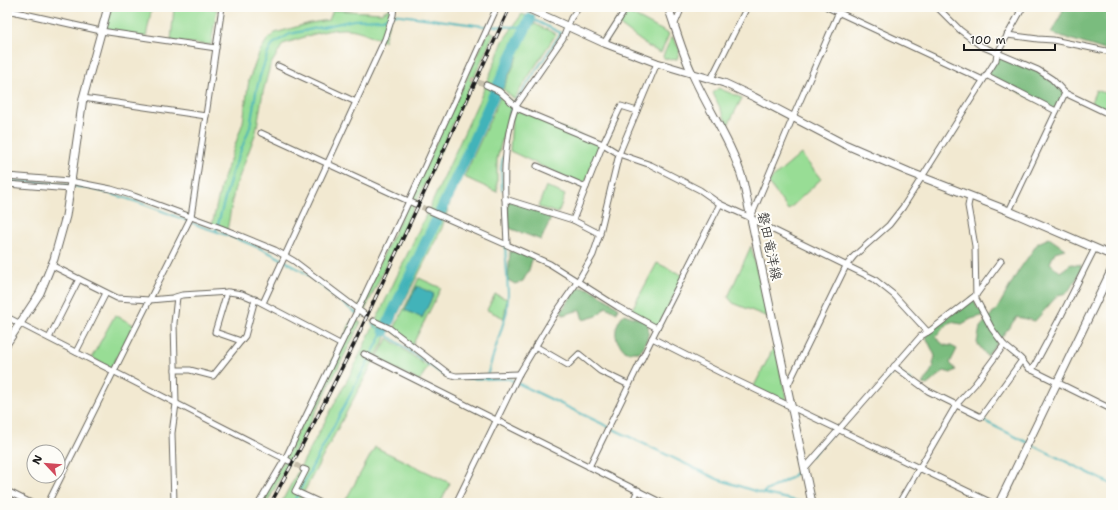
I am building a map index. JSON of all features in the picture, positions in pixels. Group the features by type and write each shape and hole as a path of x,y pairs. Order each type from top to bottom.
{"street":[{"path":"7,343 21,324 40,293 51,265 66,216 83,98 108,7"},
{"path":"48,503 191,217 222,7"},
{"path":"263,303 329,164 385,39 393,15 394,7"},
{"path":"259,503 287,460 340,344 469,77 497,7"},
{"path":"525,7 604,43 657,63 724,83 842,143 922,177 1009,211 1111,255"},
{"path":"506,244 505,166 512,117 516,106 563,38 571,18 579,7"},
{"path":"604,43 628,7"},
{"name":"磐田竜洋線","path":"668,7 692,73 739,165 788,385 812,503"},
{"path":"674,26 682,7"},
{"path":"711,79 747,7"},
{"path":"827,7 1056,111"},
{"path":"751,218 793,117 838,13 842,7"},
{"path":"937,7 968,37 981,46 1038,70 1052,79 1065,93 1111,115"},
{"path":"788,385 846,266 854,256 889,225 903,207 996,60 997,54 1022,9 1015,7"},
{"path":"7,10 101,31 216,48"},
{"path":"1007,35 1053,40 1111,52"},
{"path":"456,503 519,374 555,314 578,281 592,255 600,234 619,154 657,63"},
{"path":"278,66 356,102"},
{"path":"486,85 499,90 519,109 603,144 619,154 651,165 700,190 720,204 874,279 894,295 928,332"},
{"path":"1009,211 1065,93"},
{"path":"83,98 206,116"},
{"path":"573,220 603,144 621,106 637,111"},
{"path":"261,133 416,204"},
{"path":"537,166 586,187"},
{"path":"7,176 70,181 130,195 191,217 258,243 294,260 364,314"},
{"path":"7,184 70,189"},
{"path":"970,196 968,206 975,246 976,299 992,329 1004,345 1022,360 1028,368 1111,409"},
{"path":"505,199 573,220 600,234"},
{"path":"590,466 652,338 720,204"},
{"path":"428,210 550,264 618,307 657,328"},
{"path":"1032,370 1065,310 1095,248"},
{"path":"805,468 921,336 976,295 1001,261"},
{"path":"51,265 117,298 150,300 177,297 182,295 227,292 242,294 263,303 340,344"},
{"path":"999,503 1111,271"},
{"path":"50,338 80,280"},
{"path":"227,292 215,332 241,341"},
{"path":"76,352 106,293"},
{"path":"174,503 172,433 176,404 174,323 177,297"},
{"path":"175,370 190,370 213,376 245,336 255,299"},
{"path":"7,317 287,460"},
{"path":"374,321 389,328 449,374 456,376 519,374"},
{"path":"652,338 727,376 992,503"},
{"path":"899,503 956,405 975,384 1004,345"},
{"path":"536,346 568,365 579,354 600,371 629,385"},
{"path":"364,354 662,503"},
{"path":"894,366 928,392 981,417 1022,360"},
{"path":"303,469 306,470 295,491 321,503"},
{"path":"632,503 638,490"},
{"path":"7,491 31,503"}],"green space":[{"path":"108,7 152,7 146,37 101,31"},
{"path":"174,7 200,7 217,9 211,45 171,41"},
{"path":"393,7 384,41 359,31 338,29 283,44 270,66 263,92 256,132 234,191 227,231 212,225 221,186 243,122 249,80 260,51 267,40 275,33 310,23 329,20 333,10 381,13"},
{"path":"1063,7 1111,7 1111,52 1051,33 1062,13"},
{"path":"625,11 669,34 661,53 649,47 617,23"},
{"path":"522,14 536,20 533,26 535,24 556,34 514,99 503,89 518,56 455,187 442,228 368,372 298,503 281,503 350,375 444,177 486,85 503,41"},
{"path":"489,31 494,33 440,152 363,314 358,309"},
{"path":"672,36 680,50 677,59 671,60 664,58 663,56"},
{"path":"997,54 1038,70 1065,93 1056,111 986,75"},
{"path":"718,88 742,98 728,125 713,93"},
{"path":"1111,89 1111,115 1091,102 1096,90 1105,93"},
{"path":"502,93 512,102 497,159 497,192 464,177"},
{"path":"515,109 600,143 584,186 510,151 512,117"},
{"path":"801,154 821,179 788,210 768,182"},
{"path":"546,186 565,195 558,213 538,207"},
{"path":"507,200 553,214 541,240 509,228"},
{"path":"1049,238 1065,249 1055,252 1050,263 1060,272 1071,264 1081,265 1081,269 1076,280 1067,293 1058,295 1035,321 1017,317 987,356 977,343 980,327 997,309 1019,270 1038,243"},
{"path":"751,246 768,317 733,303 728,297"},
{"path":"510,251 525,253 533,256 529,270 523,281 515,284 508,280"},
{"path":"657,263 684,276 657,328 630,313"},
{"path":"419,278 441,288 412,346 393,331"},
{"path":"578,287 591,289 618,307 617,313 606,307 597,316 583,320 580,310 563,315 561,311"},
{"path":"495,294 507,299 504,318 487,310"},
{"path":"973,297 977,307 985,315 971,319 962,324 950,322 935,337 944,345 957,349 950,363 956,370 951,373 944,371 927,385 923,384 934,366 935,356 926,337 930,331"},
{"path":"624,314 647,322 647,338 640,352 626,352 618,342 616,327"},
{"path":"115,315 134,325 110,370 92,357"},
{"path":"352,320 361,322 322,400 267,503 259,503 284,460"},
{"path":"388,338 428,367 419,381 376,359"},
{"path":"775,345 787,402 753,388"},
{"path":"375,447 450,483 440,503 344,503"}],"water":[{"path":"417,286 434,294 422,318 405,310"}],"waterway":[{"path":"216,231 232,173 250,127 256,92 268,53 273,44 290,34 354,20 383,19 393,14 483,26 526,27 532,19 561,33 512,105 510,119"},
{"path":"384,331 467,155 508,63 530,19"},
{"path":"502,190 501,169 503,157"},
{"path":"7,181 61,184 102,191 147,205 238,239 286,261 305,273 362,317"},
{"path":"486,379 507,311 508,293 505,244"},
{"path":"372,324 449,378 509,379 717,479 761,493 806,503"},
{"path":"293,503 384,331"},
{"path":"886,379 894,370 911,381"},
{"path":"970,414 1111,484"},
{"path":"811,456 835,429"},
{"path":"764,492 792,477 800,468"}],"tunnel":[{"path":"471,79 486,85"},
{"path":"415,204 428,210"},
{"path":"364,314 374,321"},
{"path":"289,461 303,469"}],"railway":[{"path":"271,503 354,344 510,7"}]}
